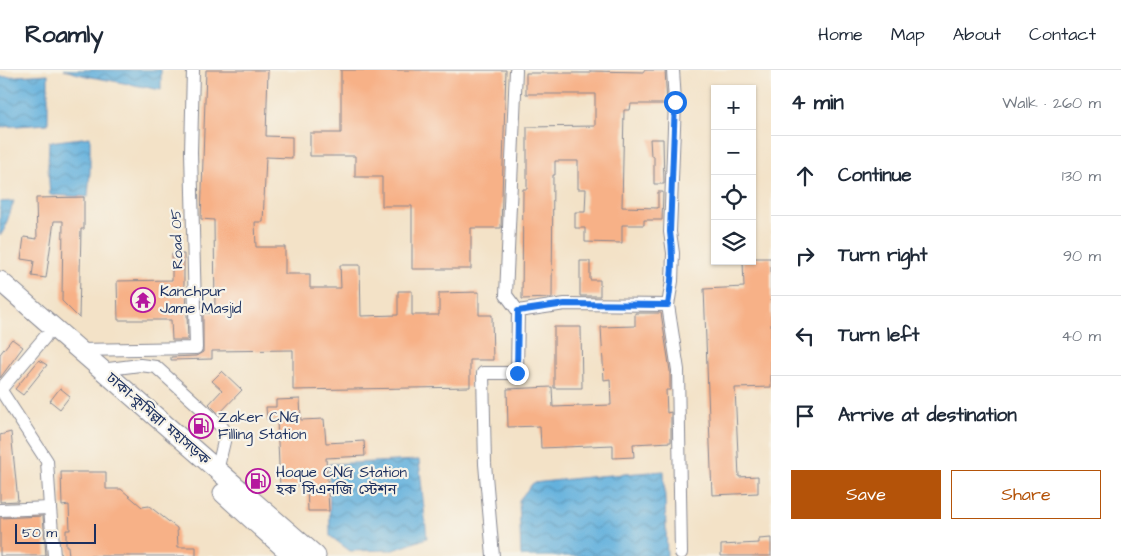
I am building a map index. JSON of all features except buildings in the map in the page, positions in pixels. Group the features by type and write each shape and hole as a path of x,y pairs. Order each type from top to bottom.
{"highway":[{"name":"ঢাকা–কুমিল্লা মহাসড়ক","path":"1,288 78,350 316,556"},
{"name":"ঢাকা–কুমিল্লা মহাসড়ক","path":"1,288 45,337 292,556"}],"street":[{"name":"Road 05","path":"78,350 196,348 191,152 193,70"},
{"path":"492,556 485,464 483,373 517,373 518,311 506,295 516,70"},
{"path":"673,70 675,102 670,232 673,253 672,281 668,305 678,370 681,554"},
{"path":"518,311 565,304 668,305"},
{"path":"45,337 0,389 47,461 54,556"},
{"path":"101,370 140,365 156,367 222,427 226,433 217,471"},
{"path":"0,510 50,508"}],"water":[{"path":"64,70 161,70 161,90 86,76"},
{"path":"48,74 48,124 0,127 0,77"},
{"path":"90,137 88,197 50,195 49,142"},
{"path":"14,201 4,230 0,236 0,202"},
{"path":"419,460 427,538 394,550 350,551 330,536 329,464"},
{"path":"664,471 667,556 521,556 519,500 533,483"}],"place":[{"name":"Kanchpur Jame Masjid","path":"143,300"},
{"name":"Zaker CNG Filling Station","path":"201,426"},
{"name":"Hoque CNG Station হক সিএনজি স্টেশন","path":"258,481"}],"route":[{"path":"517,373 518,311 565,304 668,305 672,281 673,253 670,232 675,102"}]}
